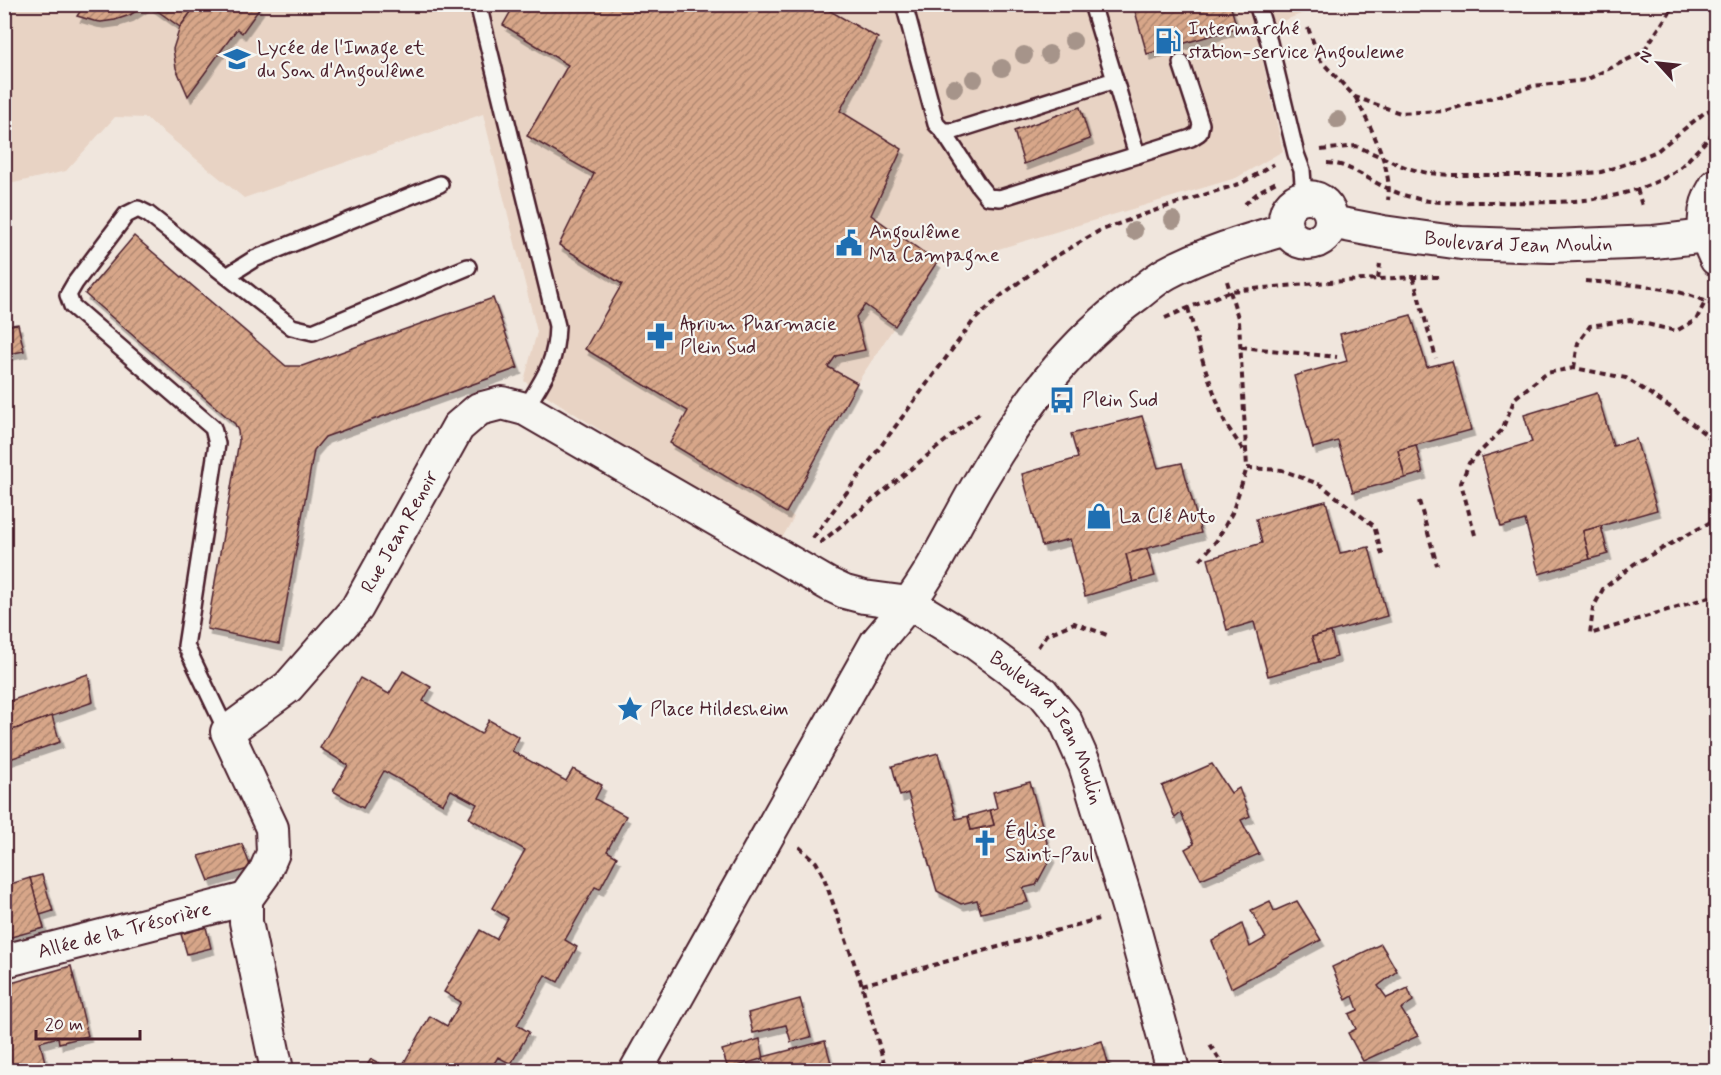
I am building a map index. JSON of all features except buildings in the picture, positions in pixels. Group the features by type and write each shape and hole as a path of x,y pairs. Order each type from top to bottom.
{"street":[{"path":"1711,248 1704,215 1710,194 1716,185"},
{"path":"1304,197 1314,198 1322,202 1330,213 1331,222 1326,234 1320,239 1313,243 1305,243 1290,236 1286,229 1285,216 1288,208 1297,200 1304,197"},
{"name":"Boulevard Jean Moulin","path":"1331,222 1461,243 1551,246 1654,242 1711,248"},
{"path":"636,1071 876,643 909,603 949,538 981,478 1016,423 1052,375 1085,339 1120,307 1165,274 1217,250 1286,229"},
{"name":"Rue Jean Renoir","path":"227,732 288,687 357,608 459,427 479,409 501,403 525,409 845,592 909,603"},
{"name":"Boulevard Jean Moulin","path":"909,603 975,643 1018,674 1043,693 1065,720 1085,765 1129,910 1173,1071"},
{"path":"227,732 272,828 273,853 264,874 246,899 246,922 277,1071"},
{"name":"Allée de la Trésorière","path":"4,961 246,899"}],"lane":[{"path":"478,4 558,326 553,362 525,409"},
{"path":"904,4 936,124 988,197 1000,198 1191,138 1198,133 1200,124 1181,63"},
{"path":"1092,4 1137,155"},
{"path":"1257,4 1302,170 1304,197"},
{"path":"943,131 954,131 1115,80"},
{"path":"227,276 254,259 440,184"},
{"path":"227,732 186,646 217,444 213,428 72,306 68,295 126,215 138,209 148,214 292,327 313,332 468,267"}],"path":[{"path":"1355,97 1400,113 1444,111 1533,87 1586,80 1643,52 1676,4"},
{"path":"1308,28 1320,60 1355,97 1379,144 1389,189 1383,232"},
{"path":"1200,561 1217,540 1232,513 1247,468 1239,321 1217,250"},
{"path":"1413,277 1436,358"},
{"path":"1162,320 1231,291 1413,277 1448,277"},
{"path":"1575,280 1654,287 1706,300 1716,307"},
{"path":"1574,368 1578,343 1590,326 1630,320 1676,331 1696,320 1706,300"},
{"path":"1188,308 1204,365 1225,423 1247,455"},
{"path":"793,564 974,320"},
{"path":"1241,347 1337,357"},
{"path":"1475,535 1461,483 1468,464 1502,430 1515,398 1546,373 1574,368 1626,378 1670,407 1713,440 1716,450"},
{"path":"793,564 990,405"},
{"path":"1247,468 1282,470 1321,485 1374,526 1383,558"},
{"path":"1419,501 1437,565"},
{"path":"1716,513 1709,523 1634,564 1603,589 1593,608 1590,634 1716,595"},
{"path":"1018,674 1046,635 1074,623 1110,636"},
{"path":"771,828 804,850 816,862 823,875 862,985 886,1071"},
{"path":"862,985 1129,910"},
{"path":"1210,1045 1226,1071"}],"shaded area":[{"path":"1307,4 1309,11 1256,31 1283,151 1236,178 961,260 936,264 857,383 787,512 794,517 778,545 524,381 537,332 483,114 244,198 146,118 115,117 66,171 5,185 4,5"}],"place":[{"name":"Intermarché station-service Angouleme","path":"1168,41"},
{"name":"Lycée de l'Image et du Son d'Angoulême","path":"237,59"},
{"name":"Angoulême Ma Campagne","path":"849,243"},
{"name":"Aprium Pharmacie Plein Sud","path":"660,336"},
{"name":"Plein Sud","path":"1062,400"},
{"name":"La Clé Auto","path":"1099,516"},
{"name":"Place Hildesheim","path":"630,709"},
{"name":"Église Saint-Paul","path":"985,843"}]}
